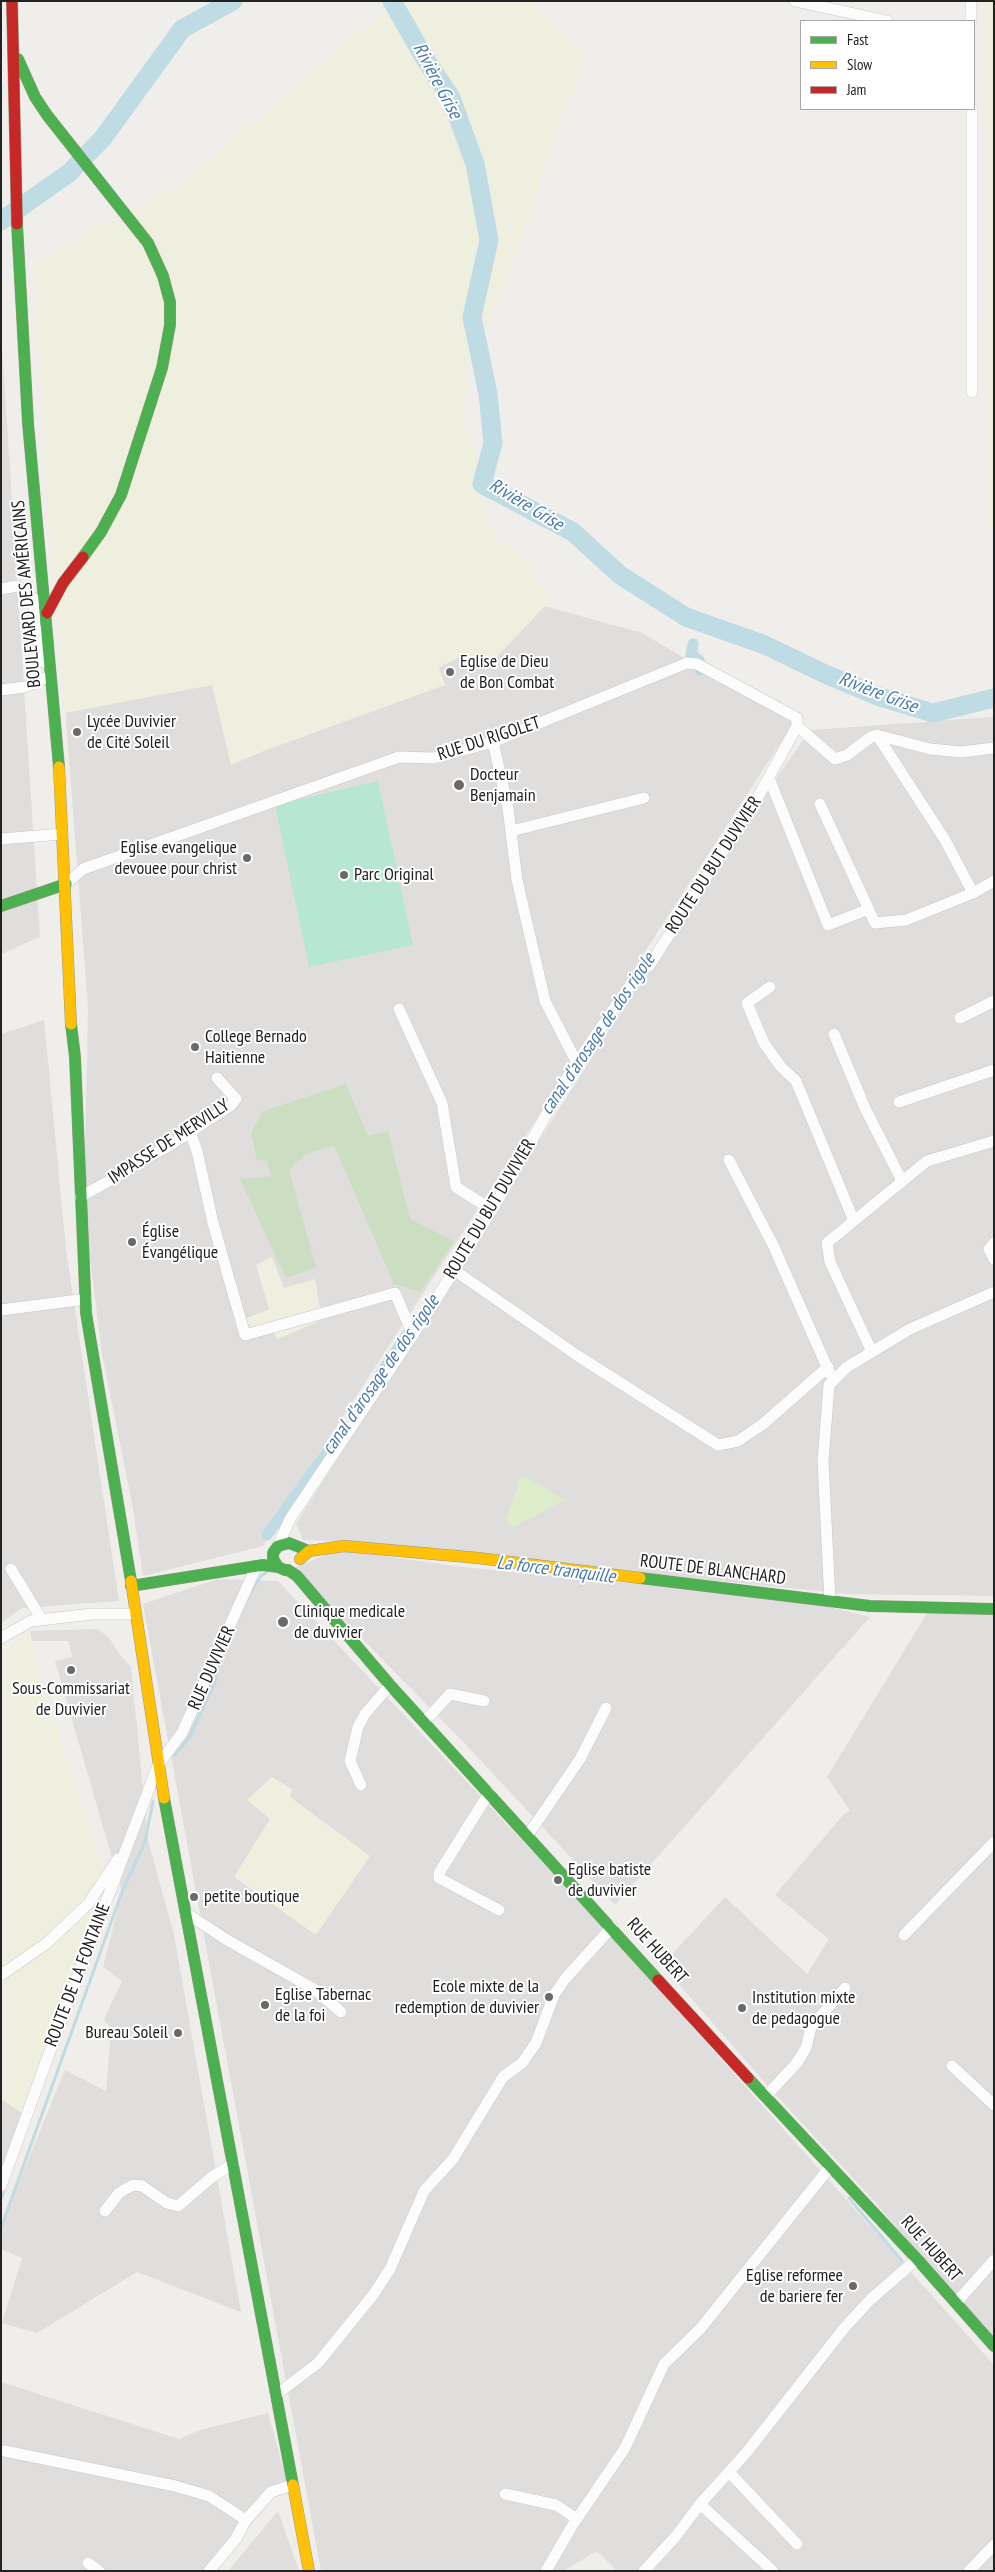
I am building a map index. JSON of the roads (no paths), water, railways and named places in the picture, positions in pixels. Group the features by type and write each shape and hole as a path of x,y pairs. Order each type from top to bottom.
{"main road":[{"name":"BOULEVARD DES AMÉRICAINS","path":"12,1 18,253 28,423 55,704 66,884 68,982 75,1057 86,1300 93,1359 131,1586 158,1765 309,2571"},
{"path":"14,42 27,81 47,115 132,219 154,255 168,290 170,314 167,346 144,429 121,495 101,532 71,570 47,613"},
{"path":"1,906 66,884"},
{"path":"260,1566 276,1549 286,1543 294,1549 292,1574"},
{"name":"ROUTE DE BLANCHARD","path":"294,1549 309,1551 344,1546 380,1548 478,1558 870,1606 994,1609"},
{"path":"276,1549 273,1559 292,1574"},
{"path":"131,1586 260,1566 292,1574"},
{"path":"260,1566 292,1574"},
{"name":"RUE HUBERT","path":"292,1574 390,1686 489,1792 830,2167 918,2258 993,2343"}],"street":[{"path":"795,1 882,20"},
{"path":"971,1 971,20"},
{"path":"972,110 972,392"},
{"path":"1,589 17,586 34,599 35,625 45,678 49,697 55,704"},
{"name":"RUE DU RIGOLET","path":"66,884 83,869 399,757 434,758 493,742 615,694 670,668 687,663 697,664 795,720 835,759 847,755 877,735"},
{"path":"1,690 25,687 45,678"},
{"name":"ROUTE DU BUT DUVIVIER","path":"294,1549 290,1519 413,1335 492,1210 577,1063 647,961 649,966 769,778 795,720"},
{"path":"877,735 930,748 961,752 994,748"},
{"path":"877,735 945,840 973,893"},
{"path":"493,742 511,831 518,880 545,1001 577,1063"},
{"path":"769,778 828,924 869,909"},
{"path":"511,831 644,798"},
{"path":"820,804 875,923 906,920 973,893 994,881"},
{"path":"1,840 62,834"},
{"path":"770,987 747,1003 764,1043 781,1066 796,1081 854,1221"},
{"path":"960,1018 994,1001"},
{"path":"399,1009 442,1104 456,1187 492,1210"},
{"path":"834,1034 865,1108 902,1181"},
{"path":"899,1102 994,1070"},
{"name":"IMPASSE DE MERVILLY","path":"80,1197 116,1178 230,1106 236,1099 218,1078"},
{"path":"190,1132 197,1151 213,1223 245,1335 395,1293 413,1335"},
{"path":"872,1352 830,1262 827,1243 927,1161 994,1141"},
{"path":"730,1160 774,1247 833,1380"},
{"path":"994,1243 989,1249 994,1259"},
{"path":"454,1270 578,1356 718,1445 738,1441 763,1424 828,1367"},
{"path":"830,1601 823,1461 829,1385 846,1367 910,1329 994,1292"},
{"path":"1,1310 86,1300"},
{"name":"RUE DUVIVIER","path":"158,1765 182,1733 260,1566"},
{"path":"11,1569 42,1620"},
{"path":"1,1638 31,1621 92,1614 135,1614"},
{"path":"361,1784 350,1761 352,1744 358,1726 365,1714 390,1686"},
{"path":"424,1722 450,1694 484,1701"},
{"path":"528,1835 580,1758 606,1708"},
{"name":"ROUTE DE LA FONTAINE","path":"1,2186 62,2018 158,1765"},
{"path":"489,1792 438,1878 498,1910"},
{"path":"904,1935 994,1842"},
{"path":"1,1975 47,1943 88,1904 128,1846"},
{"path":"186,1913 227,1940 314,1989 341,2012"},
{"path":"276,2395 318,2363 372,2295 390,2269 424,2190 453,2160 503,2077 517,2067 536,2042 550,2006 565,1979 612,1927"},
{"path":"766,2096 796,2064 806,2048 811,2026 844,1988"},
{"path":"952,2066 994,2104"},
{"path":"106,2211 119,2193 134,2185 142,2186 167,2203 178,2206 212,2177 233,2164"},
{"path":"546,2571 577,2518 626,2448 664,2364 700,2329 830,2167"},
{"path":"644,2571 676,2536 700,2504 802,2384 845,2327 870,2300 918,2258"},
{"path":"956,2303 994,2260"},
{"path":"5,2452 184,2489 209,2496 247,2518"},
{"path":"729,2472 798,2544"},
{"path":"209,2571 235,2540 247,2518 264,2498 278,2488 292,2485"},
{"path":"505,2494 556,2505 577,2518"},
{"path":"700,2504 773,2571"},
{"path":"969,2571 994,2545"},
{"path":"88,2564 99,2571"}],"waterway":[{"name":"Rivière Grise","path":"1,221 69,173 103,138 182,29 233,1"},
{"name":"Rivière Grise","path":"392,1 424,57 451,98 475,164 489,240 472,317 488,394 493,443 482,484 573,532 620,575 686,617 765,645 825,674 880,697 933,713 994,698"},
{"name":"canal d'arosage de dos rigole","path":"693,644 691,655 699,660 700,670"},
{"name":"canal d'arosage de dos rigole","path":"379,1376 415,1323"},
{"name":"canal d'arosage de dos rigole","path":"267,1535 341,1433"},
{"path":"250,1593 261,1576 268,1571"},
{"path":"175,1755 189,1738 215,1682 218,1665"},
{"path":"1,2228 122,1892 145,1842 153,1801"},
{"path":"1,2199 5,2188"},
{"path":"849,2198 902,2261"}],"place":[{"name":"Eglise de Dieu de Bon Combat","path":"450,672"},
{"name":"Lycée Duvivier de Cité Soleil","path":"77,732"},
{"name":"Docteur Benjamain","path":"459,785"},
{"name":"Eglise evangelique devouee pour christ","path":"247,858"},
{"name":"Parc Original","path":"344,875"},
{"name":"College Bernado Haitienne","path":"195,1047"},
{"name":"Église Évangélique","path":"132,1242"},
{"name":"Clinique medicale de duvivier","path":"283,1622"},
{"name":"Sous-Commissariat de Duvivier","path":"71,1670"},
{"name":"Eglise batiste de duvivier","path":"558,1880"},
{"name":"petite boutique","path":"194,1897"},
{"name":"Ecole mixte de la redemption de duvivier","path":"549,1997"},
{"name":"Eglise Tabernac de la foi","path":"265,2005"},
{"name":"Institution mixte de pedagogue","path":"742,2008"},
{"name":"Bureau Soleil","path":"178,2033"},
{"name":"Eglise reformee de bariere fer","path":"853,2286"}],"water label":[{"name":"La force tranquille","path":"556,1570"}]}
